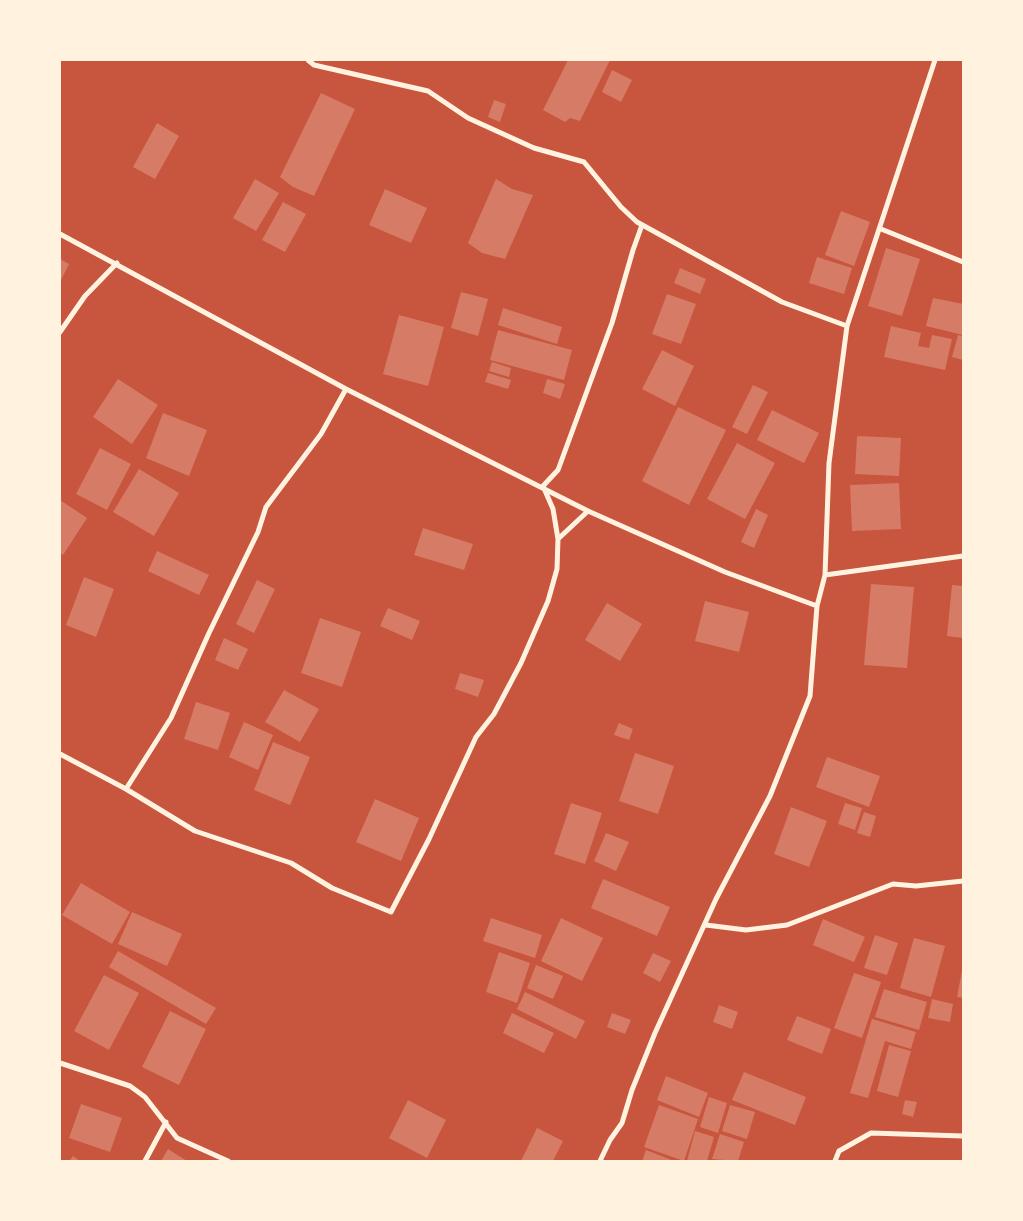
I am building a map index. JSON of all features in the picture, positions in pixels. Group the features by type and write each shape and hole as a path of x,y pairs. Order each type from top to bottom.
{"street":[{"path":"308,60 314,65 428,91 468,118 534,148 584,162 621,207 642,225 782,302 847,326"},
{"path":"600,1161 610,1140 622,1123 632,1090 655,1033 706,925 716,899 770,796 810,696 817,606 825,574 829,463 847,326 881,229 935,60"},
{"path":"543,486 558,470 612,323 642,225"},
{"path":"881,229 963,262"},
{"path":"60,234 117,263 346,389 588,510 725,572 817,606"},
{"path":"60,332 85,296 117,263"},
{"path":"126,789 171,718 209,633 258,532 266,507 321,434 346,389"},
{"path":"60,754 126,789 195,831 291,863 332,888 391,912 429,839 476,737 494,714 521,663 548,600 557,569 558,540 553,509 543,486"},
{"path":"558,540 588,510"},
{"path":"825,574 963,556"},
{"path":"706,925 746,930 787,925 893,884 916,886 963,881"},
{"path":"60,1063 130,1086 145,1097 177,1138 228,1161"},
{"path":"145,1161 166,1122"},
{"path":"836,1161 839,1152 871,1133 963,1136"}],"building":[{"path":"568,60 610,60 580,121 570,118 565,122 543,110"},
{"path":"612,70 632,80 621,102 602,92"},
{"path":"321,93 355,109 314,196 293,187 280,177"},
{"path":"494,100 506,104 500,122 488,117"},
{"path":"157,123 179,136 155,179 133,167"},
{"path":"255,179 279,193 256,231 233,218"},
{"path":"496,179 512,189 533,195 505,259 482,253 468,243"},
{"path":"385,189 427,208 411,243 369,225"},
{"path":"283,202 306,214 285,252 262,240"},
{"path":"841,211 870,222 854,266 825,255"},
{"path":"886,248 920,259 902,316 868,306"},
{"path":"817,257 852,268 844,294 809,283"},
{"path":"60,259 69,264 60,282"},
{"path":"680,268 706,279 700,294 674,283"},
{"path":"461,292 488,299 478,336 451,328"},
{"path":"667,294 696,304 681,344 652,334"},
{"path":"933,298 963,304 963,335 926,326"},
{"path":"503,308 562,327 557,344 498,325"},
{"path":"399,315 444,327 428,386 383,374"},
{"path":"891,326 921,333 918,346 929,348 932,335 952,339 945,370 884,357"},
{"path":"498,330 572,350 564,380 490,360"},
{"path":"958,335 963,336 963,360 952,357"},
{"path":"662,350 694,366 675,406 642,389"},
{"path":"492,362 511,368 509,377 489,371"},
{"path":"488,373 511,380 508,389 485,382"},
{"path":"118,379 158,405 132,444 93,417"},
{"path":"547,379 565,384 560,399 543,393"},
{"path":"753,385 768,392 747,434 732,427"},
{"path":"678,407 726,430 689,505 642,481"},
{"path":"772,410 819,433 804,463 757,440"},
{"path":"163,413 207,430 189,476 146,458"},
{"path":"857,436 901,438 899,476 855,474"},
{"path":"737,443 775,463 745,519 707,499"},
{"path":"100,448 131,464 107,510 76,494"},
{"path":"139,469 179,493 154,536 113,512"},
{"path":"899,483 901,529 852,531 850,485"},
{"path":"60,500 87,518 63,555 60,553"},
{"path":"756,509 768,515 754,548 741,542"},
{"path":"423,528 473,544 464,570 414,555"},
{"path":"157,551 209,575 199,595 148,571"},
{"path":"84,577 114,589 96,637 66,625"},
{"path":"257,580 275,589 254,633 236,624"},
{"path":"871,584 914,587 907,668 864,665"},
{"path":"952,585 963,586 963,638 947,636"},
{"path":"705,601 749,612 739,652 695,641"},
{"path":"607,603 642,624 620,661 585,640"},
{"path":"388,608 420,621 412,640 380,626"},
{"path":"320,618 361,632 342,687 301,673"},
{"path":"224,638 248,649 238,670 215,660"},
{"path":"460,673 484,680 478,697 455,689"},
{"path":"284,690 319,709 300,742 265,722"},
{"path":"196,702 230,713 218,750 184,739"},
{"path":"244,722 273,735 258,770 229,757"},
{"path":"619,723 633,729 629,740 614,735"},
{"path":"273,742 310,757 290,805 254,790"},
{"path":"635,753 674,766 658,814 619,801"},
{"path":"827,757 880,776 869,807 816,787"},
{"path":"375,799 419,818 401,861 356,842"},
{"path":"571,803 602,813 585,864 554,854"},
{"path":"845,803 862,808 855,830 838,824"},
{"path":"791,807 827,821 809,867 774,854"},
{"path":"864,812 876,816 870,837 857,833"},
{"path":"606,833 629,842 616,871 594,861"},
{"path":"603,879 670,907 657,936 591,908"},
{"path":"81,883 130,912 112,944 62,915"},
{"path":"132,912 182,934 167,966 118,944"},
{"path":"491,918 542,935 535,958 483,941"},
{"path":"561,918 603,938 582,981 541,961"},
{"path":"823,919 865,937 854,962 813,945"},
{"path":"875,935 898,943 887,975 864,968"},
{"path":"914,938 945,946 931,997 900,988"},
{"path":"118,951 216,1008 206,1024 109,967"},
{"path":"499,952 530,963 517,1003 486,992"},
{"path":"653,953 671,961 660,982 643,973"},
{"path":"536,965 563,976 553,999 527,988"},
{"path":"963,971 963,998 957,997"},
{"path":"854,973 881,982 862,1038 834,1028"},
{"path":"104,975 139,993 109,1050 74,1031"},
{"path":"884,989 927,1002 919,1030 875,1017"},
{"path":"525,992 585,1021 576,1039 517,1009"},
{"path":"932,999 953,1004 950,1022 928,1018"},
{"path":"719,1005 738,1012 732,1029 713,1022"},
{"path":"170,1011 206,1029 179,1085 142,1067"},
{"path":"512,1013 554,1033 544,1053 503,1033"},
{"path":"612,1013 631,1020 625,1034 607,1027"},
{"path":"797,1016 831,1029 822,1054 787,1040"},
{"path":"872,1019 916,1032 911,1049 885,1041 868,1098 850,1093"},
{"path":"889,1045 911,1051 898,1097 877,1091"},
{"path":"744,1072 806,1097 795,1125 732,1100"},
{"path":"666,1076 708,1093 699,1117 657,1100"},
{"path":"709,1097 727,1103 718,1133 700,1127"},
{"path":"408,1100 446,1120 427,1158 389,1138"},
{"path":"905,1100 917,1102 913,1117 902,1114"},
{"path":"81,1104 122,1118 110,1152 69,1138"},
{"path":"659,1105 698,1119 684,1161 644,1147"},
{"path":"730,1105 755,1112 747,1139 722,1131"},
{"path":"537,1128 563,1141 553,1161 521,1161"},
{"path":"695,1131 714,1137 707,1161 687,1161"},
{"path":"720,1134 744,1142 738,1161 712,1159"},
{"path":"168,1149 187,1161 161,1161"},
{"path":"646,1150 674,1161 642,1161"},
{"path":"73,1156 80,1161 69,1161"}]}
